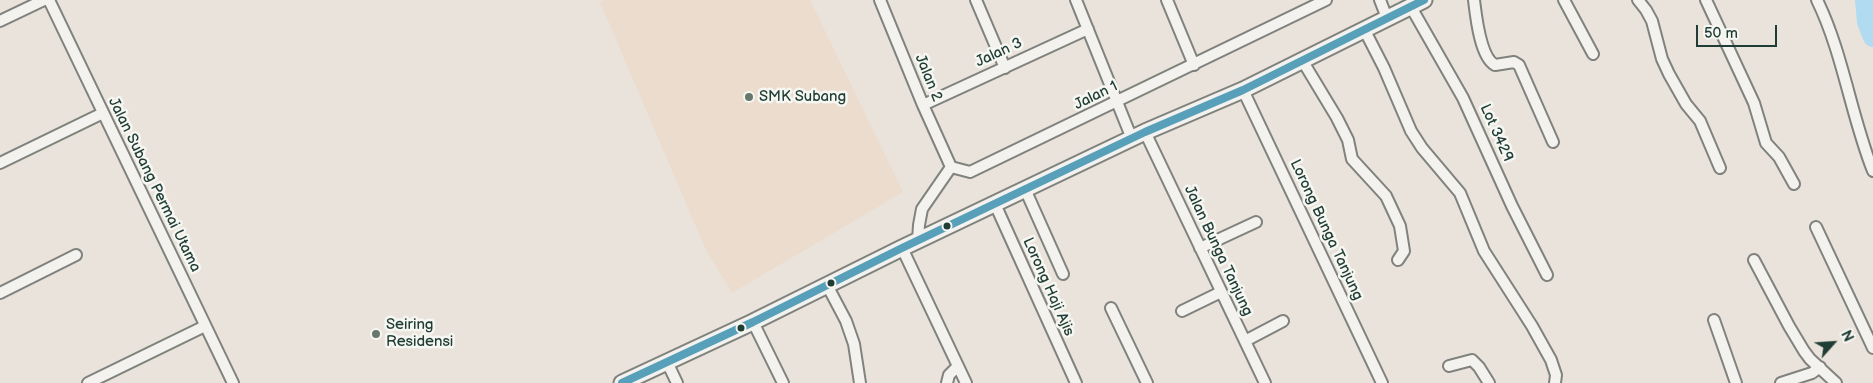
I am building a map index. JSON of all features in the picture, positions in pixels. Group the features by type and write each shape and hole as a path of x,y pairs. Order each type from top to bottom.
{"main road":[{"path":"622,383 640,379 667,362 753,322 918,240 1138,136 1244,90 1417,2"}],"street":[{"path":"0,21 44,0"},
{"name":"Jalan Subang Permai Utama","path":"49,0 233,383"},
{"name":"Jalan 2","path":"880,0 923,105 951,167"},
{"path":"976,0 1004,68"},
{"name":"Jalan Bunga Tanjung","path":"1076,0 1118,102 1200,248 1265,383"},
{"path":"1167,0 1194,65"},
{"name":"Jalan 1","path":"951,167 970,172 1326,0"},
{"path":"1380,0 1387,18"},
{"path":"1474,0 1480,37 1490,62 1495,65 1514,62 1519,65 1553,142"},
{"path":"1564,0 1593,54"},
{"path":"1638,0 1652,21 1662,59 1669,74 1686,104 1700,121 1720,168"},
{"path":"1706,0 1754,103 1766,143 1779,157 1794,184"},
{"path":"1817,0 1830,31 1864,148 1873,171"},
{"name":"Lot 3429","path":"1417,2 1512,206 1547,275"},
{"name":"Jalan 3","path":"923,105 1088,29"},
{"path":"1364,29 1384,68 1411,131 1422,148 1460,193 1484,251 1552,360 1556,375 1555,383"},
{"path":"1302,60 1337,118 1348,140 1352,160 1386,196 1400,226 1404,251 1398,260"},
{"name":"Lorong Bunga Tanjung","path":"1244,90 1382,383"},
{"path":"0,163 103,113"},
{"path":"918,240 922,209 951,167"},
{"path":"1025,189 1064,274"},
{"name":"Lorong Haji Ajis","path":"995,204 1076,383"},
{"path":"1200,248 1256,222"},
{"path":"1816,227 1873,348"},
{"path":"902,248 966,383"},
{"path":"0,293 76,255"},
{"path":"1754,260 1796,338 1810,359 1836,383"},
{"path":"827,285 846,321 854,344 860,383"},
{"path":"1182,311 1221,292"},
{"path":"1111,308 1147,383"},
{"path":"1714,320 1736,383"},
{"path":"1245,341 1283,321"},
{"path":"753,322 783,383"},
{"path":"88,383 205,326"},
{"path":"1449,366 1472,360 1489,383"},
{"path":"667,362 677,383"},
{"path":"947,383 948,376 958,366"},
{"path":"1781,383 1812,373 1820,367"}],"shaded area":[{"name":"SMK Subang","path":"605,0 810,0 903,192 732,293 705,248 600,2"}],"waterway":[{"path":"1865,0 1867,22 1873,37"}],"transit line":[{"path":"622,383 753,322 902,248 1145,132 1243,90 1424,0"}],"place":[{"name":"SMK Subang","path":"749,97"},
{"name":"Seiring Residensi","path":"376,334"}]}
